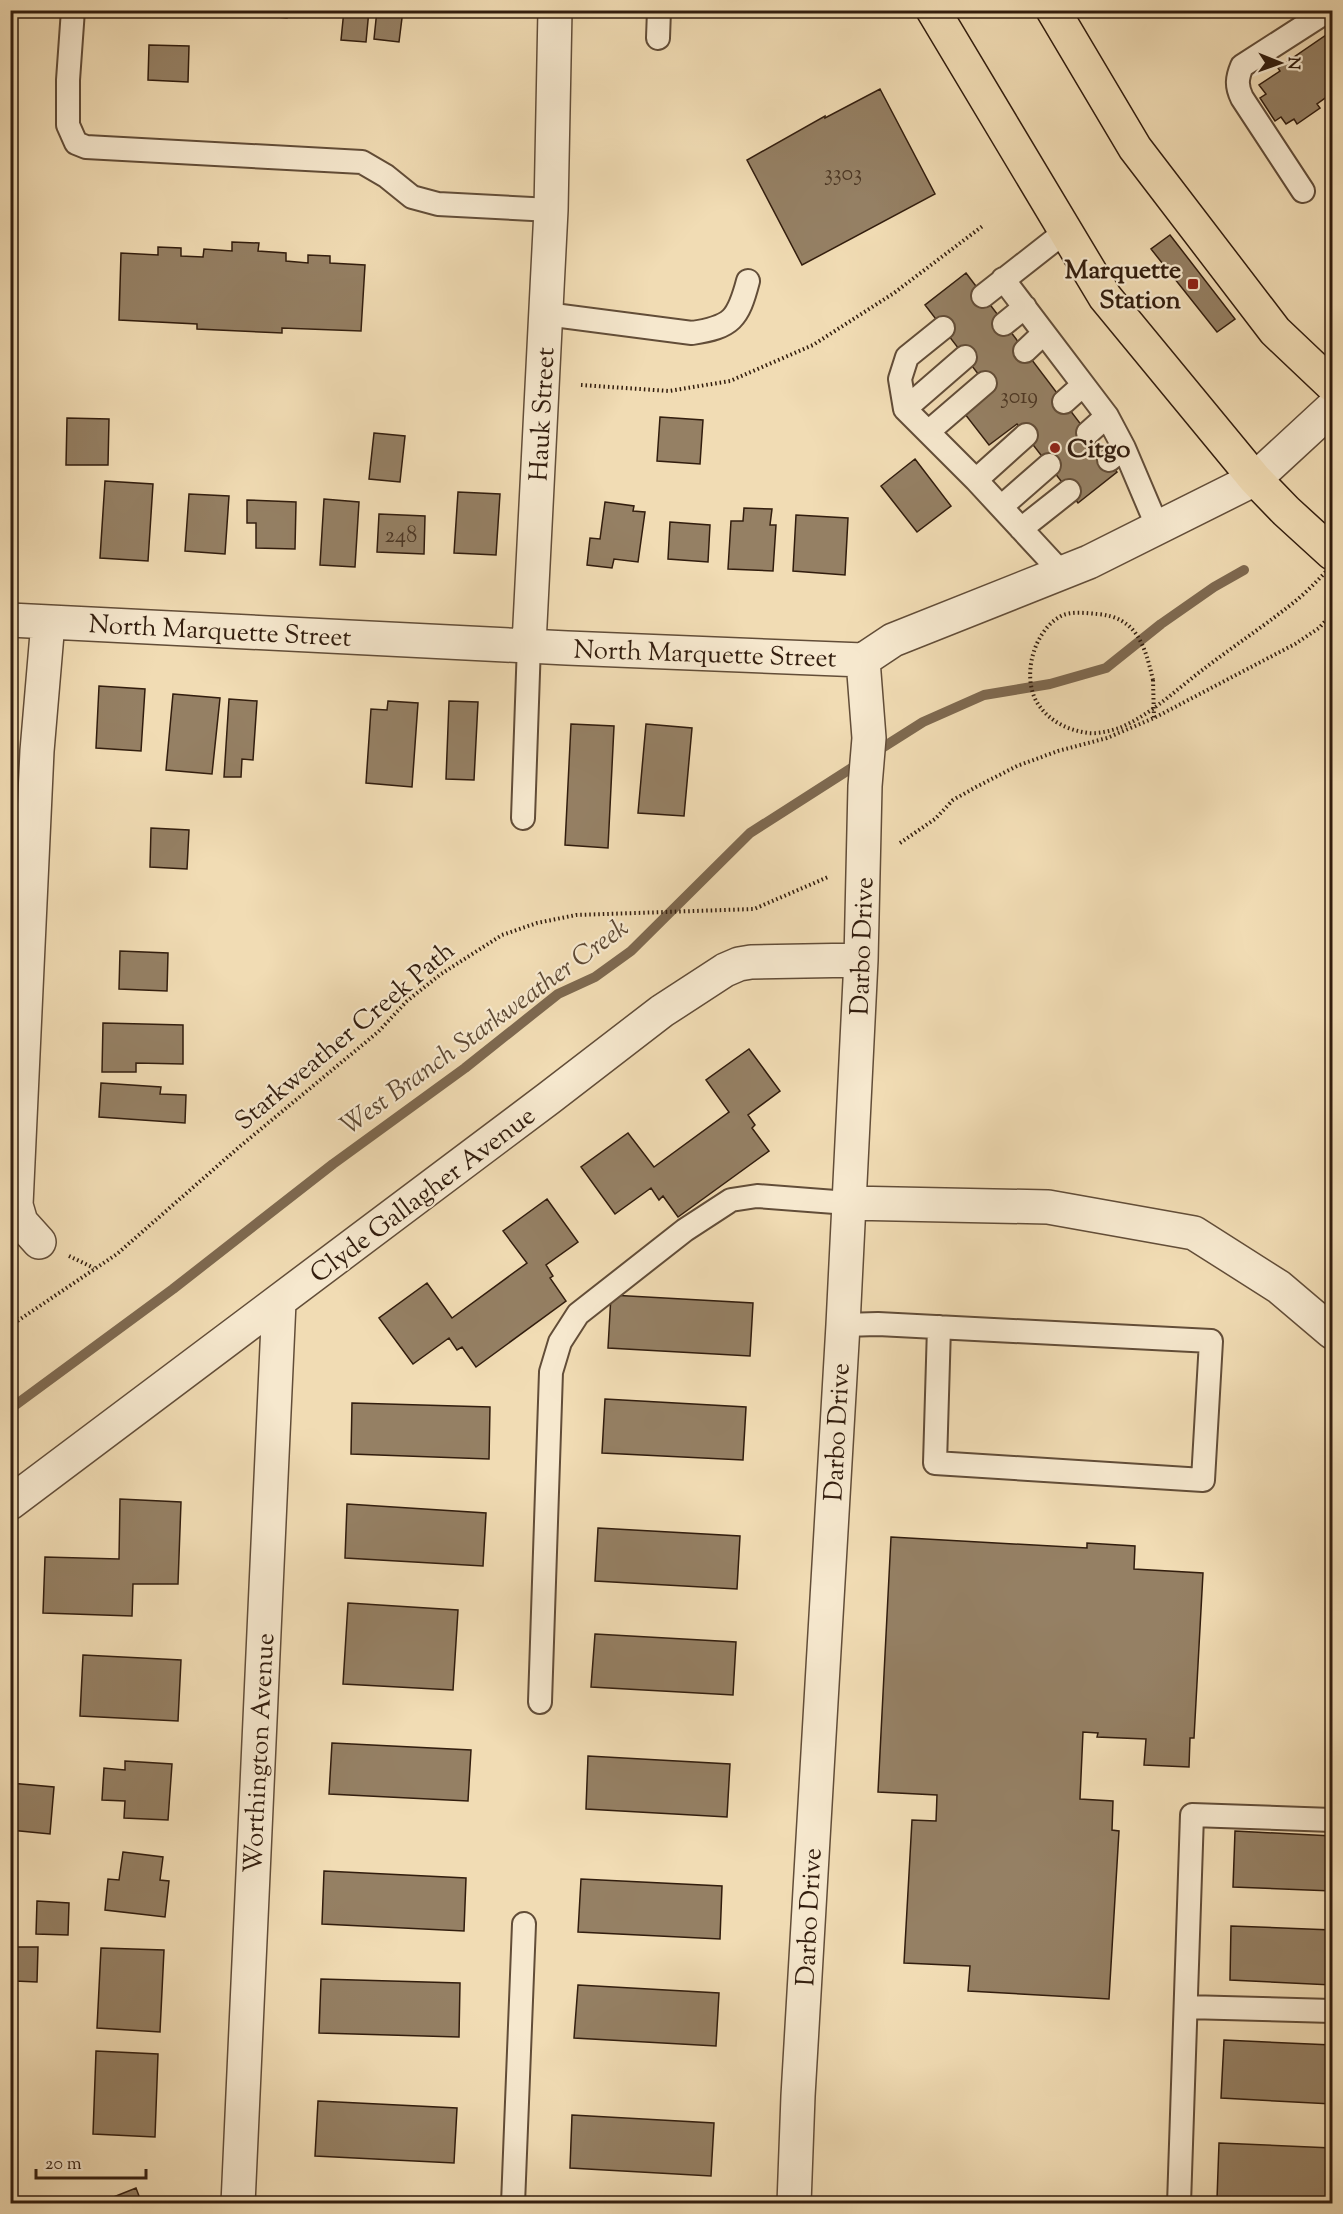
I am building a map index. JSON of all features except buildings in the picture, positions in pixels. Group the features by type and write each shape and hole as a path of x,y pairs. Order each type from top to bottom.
{"main road":[{"path":"933,10 1105,297 1255,480 1332,553"},
{"path":"1053,10 1135,148 1275,331 1332,385"}],"street":[{"name":"Hauk Street","path":"529,644 551,210 555,10"},
{"name":"North Marquette Street","path":"10,620 863,660 893,640 1089,562 1255,480 1332,408"},
{"path":"39,1242 21,1222 16,1205 37,751 48,622"},
{"name":"Darbo Drive","path":"794,2204 798,2096 843,1325 861,960 865,786 869,738 863,660"},
{"name":"Clyde Gallagher Avenue","path":"10,1503 698,986 732,967 752,962 861,960"},
{"path":"848,1203 1048,1207 1194,1233 1279,1287 1332,1332"},
{"name":"Worthington Avenue","path":"238,2204 279,1302"}],"lane":[{"path":"73,10 68,80 68,125 76,143 86,147 272,155 362,162 386,176 412,197 438,204 551,210"},
{"path":"658,38 659,10"},
{"path":"1303,191 1242,98 1238,90 1238,81 1242,66 1329,10"},
{"path":"983,296 1066,231"},
{"path":"1003,279 1107,416 1116,454 1158,528"},
{"path":"546,314 692,333 716,329 732,318 742,304 747,281"},
{"path":"1004,324 1025,307"},
{"path":"943,328 907,357 900,379 905,409 976,480 1062,573"},
{"path":"1025,351 1044,333"},
{"path":"905,409 965,357"},
{"path":"928,432 985,383"},
{"path":"1064,402 1083,386"},
{"path":"1088,433 1107,416"},
{"path":"976,480 1026,435"},
{"path":"1000,507 1049,465"},
{"path":"1022,529 1069,491"},
{"name":"Hauk Street","path":"523,818 529,644"},
{"path":"540,1702 551,1372 560,1342 578,1314 685,1230 731,1200 756,1196 848,1203"},
{"path":"843,1325 939,1327 1211,1341 1203,1480 934,1463 939,1327"},
{"path":"1179,2204 1192,1815 1332,1820"},
{"path":"513,2204 524,1924"},
{"path":"1186,2007 1332,2011"}],"path":[{"path":"581,385 669,391 730,381 813,345 894,293 984,225"},
{"path":"1154,718 1153,680 1147,652 1138,634 1126,624 1108,615 1080,613 1062,615 1048,626 1035,645 1031,683 1037,703 1050,718 1069,729 1091,733 1104,732 1120,728 1147,712 1295,602 1332,565"},
{"path":"903,841 935,819 953,800 976,787 1017,766 1058,751 1107,738 1154,718 1295,644 1319,628 1329,617"},
{"name":"Starkweather Creek Path","path":"10,1326 117,1254 238,1148 378,1032 407,1001 441,974 502,935 537,923 576,915 754,909 821,879"},
{"path":"10,1311 19,1320"}],"waterway":[{"name":"West Branch Starkweather Creek","path":"874,753 923,722 984,695 1050,684 1106,668 1161,624 1214,587 1244,570"},
{"name":"West Branch Starkweather Creek","path":"10,1409 173,1289 333,1164 465,1068 558,994 595,977 631,951 750,833 861,762"}],"place":[{"name":"Marquette Station","path":"1193,284"},
{"name":"Citgo","path":"1055,448"}]}
